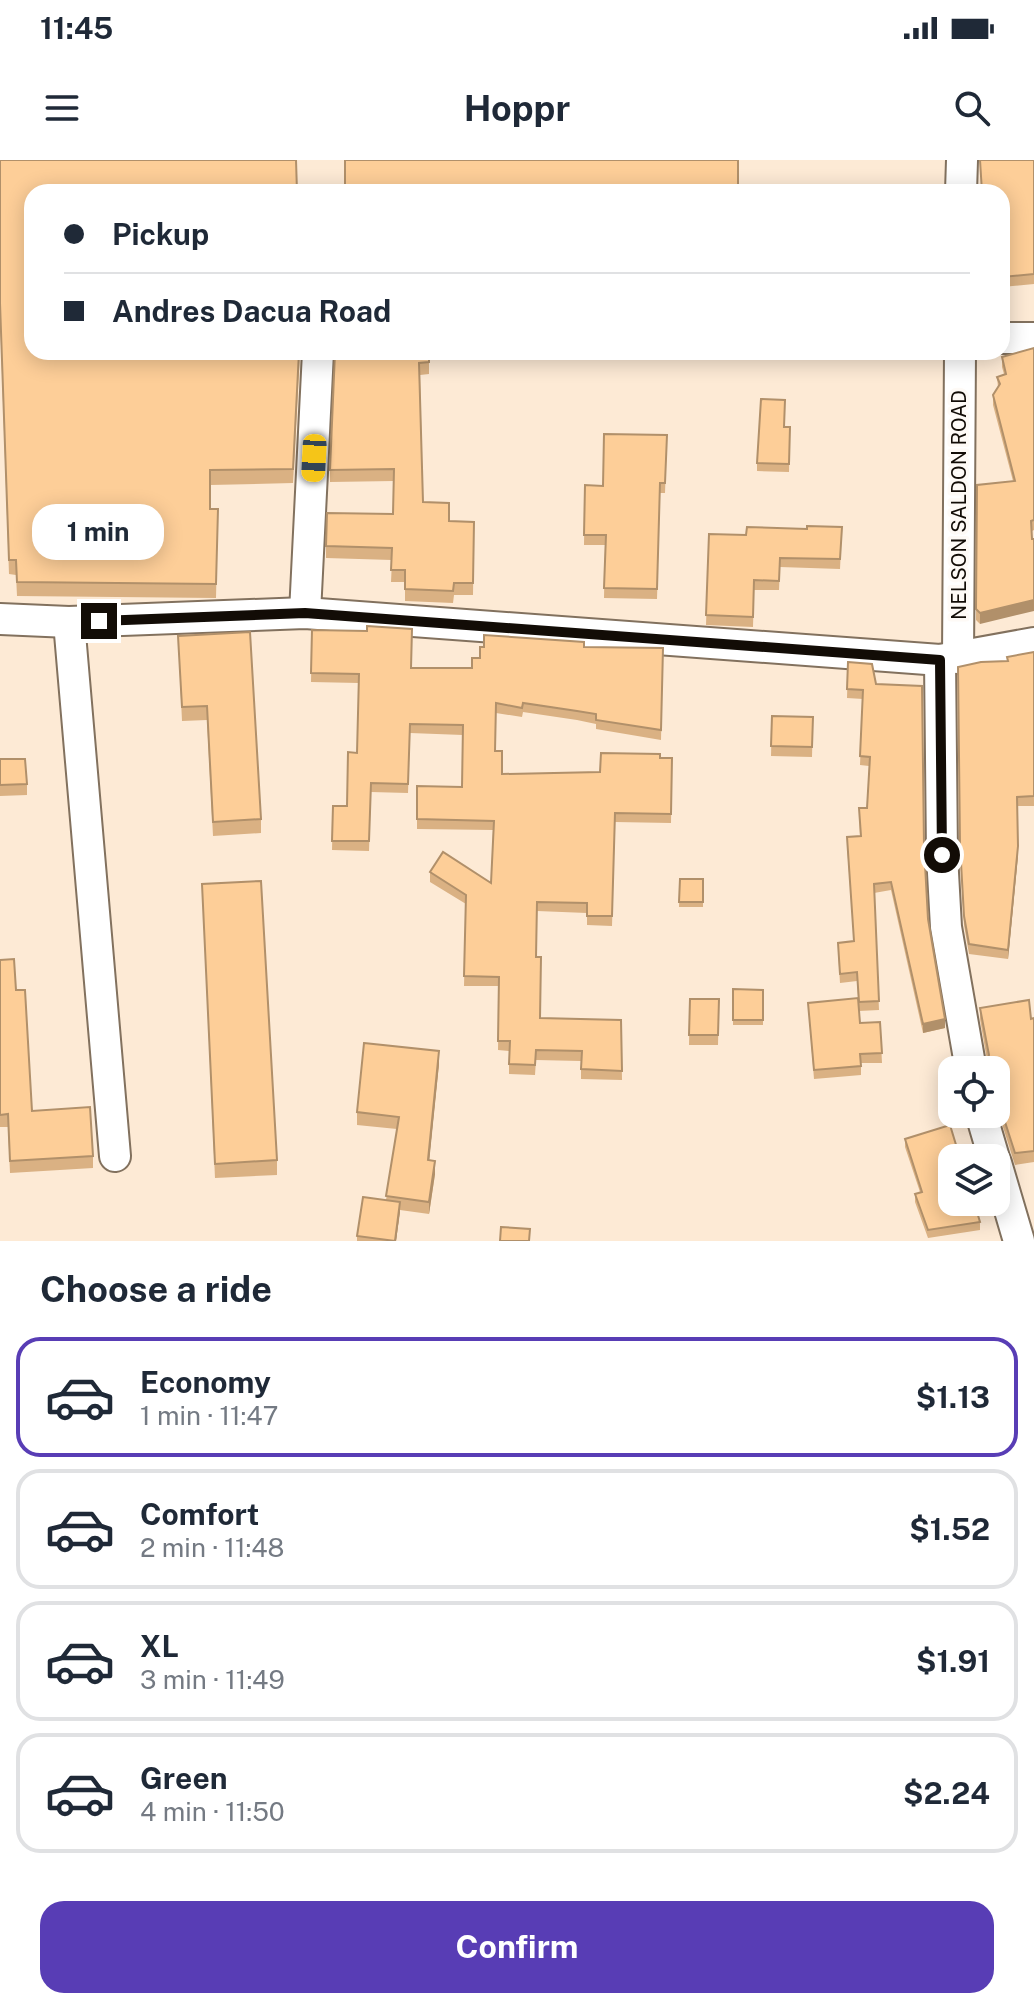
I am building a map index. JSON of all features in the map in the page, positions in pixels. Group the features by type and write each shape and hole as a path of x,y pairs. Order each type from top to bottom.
{"street":[{"path":"961,184 962,160"},
{"path":"1010,338 1034,338"},
{"path":"305,613 318,360"},
{"name":"NELSON SALDON ROAD","path":"960,360 942,855 946,927 969,1056"},
{"path":"0,619 69,622 305,613 949,659 1034,643"},
{"path":"69,622 115,1156"},
{"path":"1010,1199 1024,1235"}],"building":[{"path":"0,160 296,160 297,184 24,184 24,360 299,360 293,469 210,470 210,509 218,509 216,584 17,582 16,560 9,560 0,303"},
{"path":"345,160 738,160 738,184 345,184"},
{"path":"980,160 1034,160 1034,274 1010,276 1010,184 982,184"},
{"path":"1034,348 1034,520 1031,521 1034,600 980,613 976,609 977,485 1015,481 993,395 1000,384 997,377 1006,374 1003,360 1010,360 1010,355"},
{"path":"335,360 429,360 419,363 423,502 449,503 449,521 474,522 473,583 454,583 453,591 405,589 405,570 391,570 392,548 326,546 327,513 393,514 394,469 330,470"},
{"path":"761,399 785,400 784,427 790,427 789,464 757,463"},
{"path":"604,434 667,435 665,483 660,483 657,589 604,588 606,535 584,535 585,485 603,486"},
{"path":"807,526 842,527 840,559 780,558 779,581 754,580 753,617 706,615 709,534 746,535 747,527 807,529"},
{"path":"367,626 412,629 411,668 472,668 472,658 480,658 480,647 484,647 484,635 584,642 584,647 663,648 661,730 596,720 596,714 523,703 522,708 496,703 495,751 502,751 502,774 600,772 601,753 660,754 660,758 672,758 671,814 615,813 612,916 587,916 587,903 537,902 536,957 541,957 540,1018 621,1020 622,1071 581,1069 582,1051 536,1050 535,1065 509,1064 510,1041 498,1041 499,977 464,976 466,895 430,872 443,852 491,883 494,821 417,819 417,786 462,787 463,725 410,724 408,784 371,783 369,841 332,841 333,806 347,806 348,752 357,753 359,674 311,673 312,630 367,631"},
{"path":"250,632 261,819 213,822 207,706 182,707 178,636"},
{"path":"1034,652 1034,796 1017,797 1018,846 1008,950 969,944 964,916 960,845 958,667 1008,661 1007,657"},
{"path":"848,662 872,664 876,684 922,686 928,919 945,1019 923,1024 891,882 874,884 879,1001 859,1002 857,972 840,974 838,943 854,941 847,837 861,836 859,808 867,808 870,757 860,756 863,690 847,689"},
{"path":"772,716 813,717 812,747 771,746"},
{"path":"0,759 25,759 27,784 0,785"},
{"path":"680,879 703,879 703,902 679,902"},
{"path":"261,881 277,1160 215,1164 202,884"},
{"path":"14,959 16,990 25,990 32,1111 90,1107 93,1156 10,1161 8,1114 0,1115 0,960"},
{"path":"733,989 763,990 763,1020 733,1020"},
{"path":"858,998 860,1023 880,1022 882,1053 860,1054 861,1066 814,1070 808,1003"},
{"path":"690,999 719,999 718,1035 689,1035"},
{"path":"1029,1000 1031,1019 1034,1018 1034,1151 1015,1153 1007,1128 1010,1128 1010,1056 989,1056 980,1008"},
{"path":"364,1043 439,1051 428,1160 435,1161 429,1202 386,1196 399,1117 357,1112"},
{"path":"940,1128 951,1128 956,1144 938,1144 938,1216 978,1216 980,1222 928,1230 915,1194 922,1192 905,1139"},
{"path":"363,1197 400,1202 395,1241 357,1236"},
{"path":"501,1227 530,1229 529,1241 500,1241"}],"route":[{"path":"99,621 305,613 940,660 942,855"}]}
